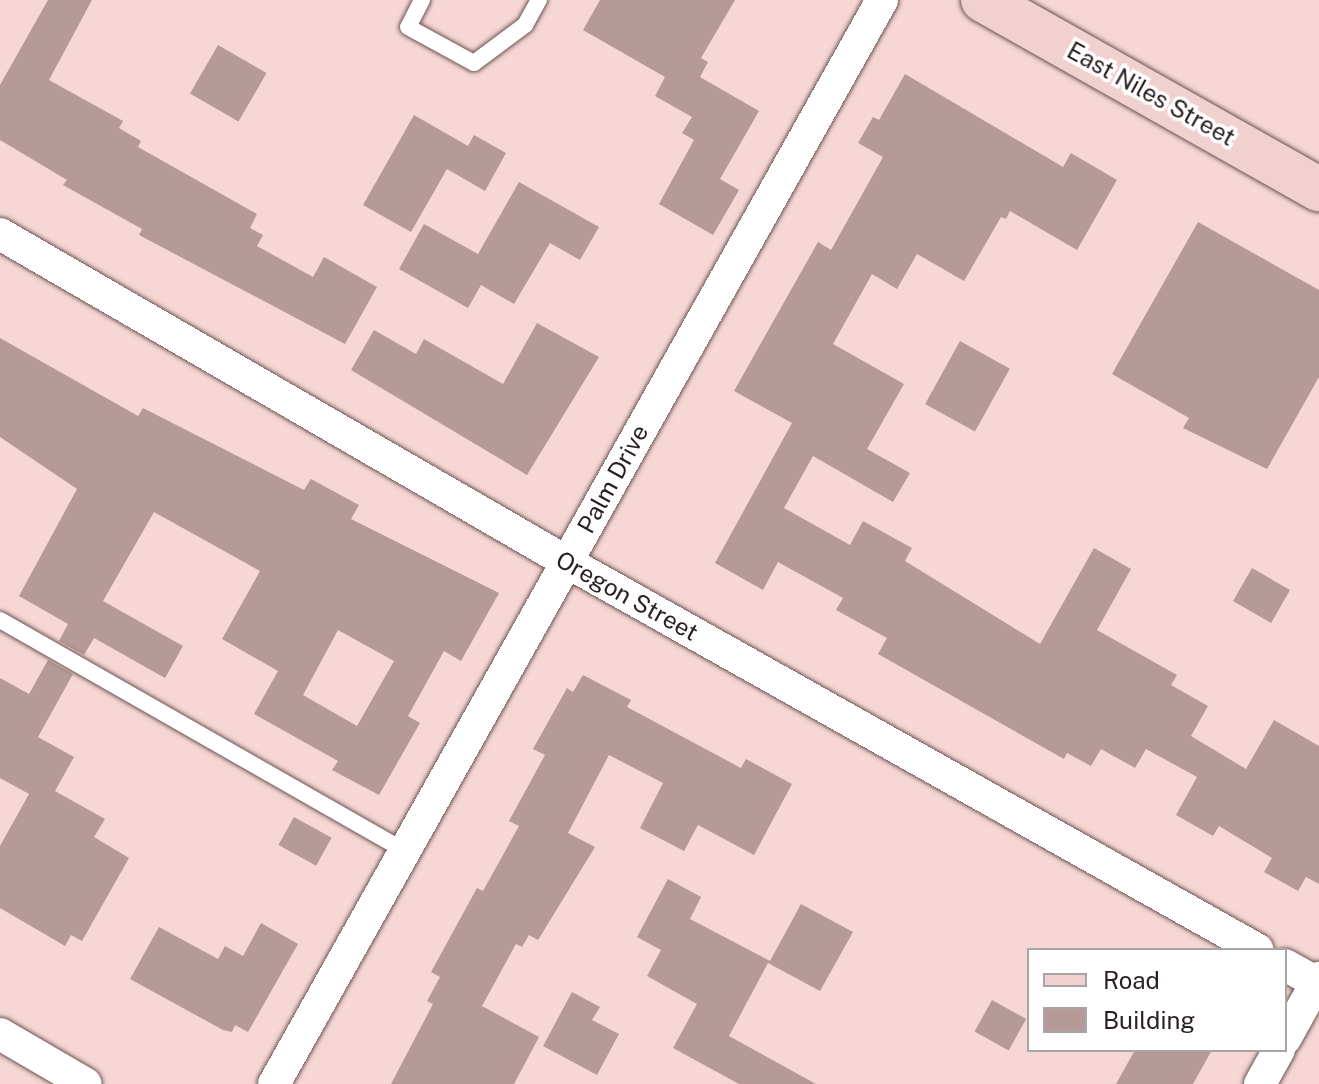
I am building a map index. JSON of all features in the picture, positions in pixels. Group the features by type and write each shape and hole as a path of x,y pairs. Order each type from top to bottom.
{"main road":[{"name":"East Niles Street","path":"983,0 1319,189"}],"street":[{"name":"Palm Drive","path":"274,1084 882,0"},
{"name":"Oregon Street","path":"0,234 567,562 1254,948"},
{"path":"1287,966 1318,982 1287,1036"},
{"path":"0,1034 86,1084"},
{"path":"1260,1084 1278,1052"}],"lane":[{"path":"422,0 408,27 474,63 525,25 539,0"},
{"path":"0,620 405,851"}],"building":[{"path":"48,0 92,0 49,80 123,121 119,128 141,141 138,147 257,214 250,228 263,235 257,246 313,277 324,257 377,287 345,344 139,235 142,229 63,185 67,180 0,140 0,85"},
{"path":"600,0 735,0 701,58 708,62 700,77 759,111 720,179 739,190 713,235 659,204 694,140 682,133 692,117 655,96 665,77 583,30"},
{"path":"218,45 266,73 238,121 190,93"},
{"path":"905,74 1063,167 1071,153 1117,180 1077,250 1010,211 1006,219 1001,217 964,281 917,254 897,289 872,274 833,344 904,384 867,449 910,473 893,502 813,456 784,508 850,545 863,521 912,548 905,561 1040,644 1094,548 1131,569 1097,630 1177,675 1171,685 1208,706 1191,736 1246,769 1274,720 1319,746 1319,884 1306,877 1298,891 1264,872 1272,858 1219,826 1213,836 1176,815 1197,777 1146,749 1135,768 1101,749 1091,766 1067,753 1064,759 878,654 887,638 836,610 843,598 778,562 763,590 715,563 792,423 734,391 818,242 831,250 883,157 858,143 873,117 879,120"},
{"path":"414,115 468,146 474,135 506,153 485,191 447,169 411,232 363,205"},
{"path":"519,182 599,227 580,260 550,243 514,304 481,285 468,308 399,269 424,224 478,254"},
{"path":"1198,222 1319,290 1319,377 1267,469 1183,428 1189,418 1112,374"},
{"path":"537,323 599,357 527,475 351,370 374,330 416,354 424,339 503,384"},
{"path":"0,338 138,416 143,408 304,490 311,479 359,505 351,519 499,593 461,661 444,651 408,716 420,723 379,795 332,770 338,761 254,714 278,671 222,639 260,571 154,512 103,601 183,646 165,678 94,638 84,655 59,641 68,624 19,596 77,489 0,437","holes":["338,630 394,661 357,726 303,695"]},
{"path":"960,341 1010,369 975,432 925,404"},
{"path":"1252,568 1290,590 1271,623 1233,601"},
{"path":"48,660 73,674 38,737 74,757 55,791 105,819 94,837 129,858 82,941 71,935 65,946 0,908 0,846 29,794 0,778 0,678 29,694"},
{"path":"583,675 631,700 627,707 741,768 746,759 792,784 754,855 698,825 684,851 640,828 663,783 609,755 568,833 595,847 538,940 529,935 522,947 516,944 482,1006 539,1037 514,1084 391,1084 433,1004 427,1001 440,977 431,972 477,888 483,891 519,826 509,821 545,755 533,749 567,688 573,692"},
{"path":"294,817 332,838 316,866 278,845"},
{"path":"668,879 701,897 690,919 770,961 801,904 853,932 820,991 768,963 729,1036 816,1084 739,1084 673,1048 697,1004 647,976 661,950 637,937"},
{"path":"261,923 298,944 248,1032 235,1025 232,1032 223,1030 130,979 159,927 218,959 225,946 243,956"},
{"path":"572,992 600,1007 592,1020 619,1034 597,1075 543,1046"},
{"path":"992,1000 1026,1019 1009,1050 975,1031"},
{"path":"1134,1052 1211,1052 1193,1084 1116,1084"}]}
